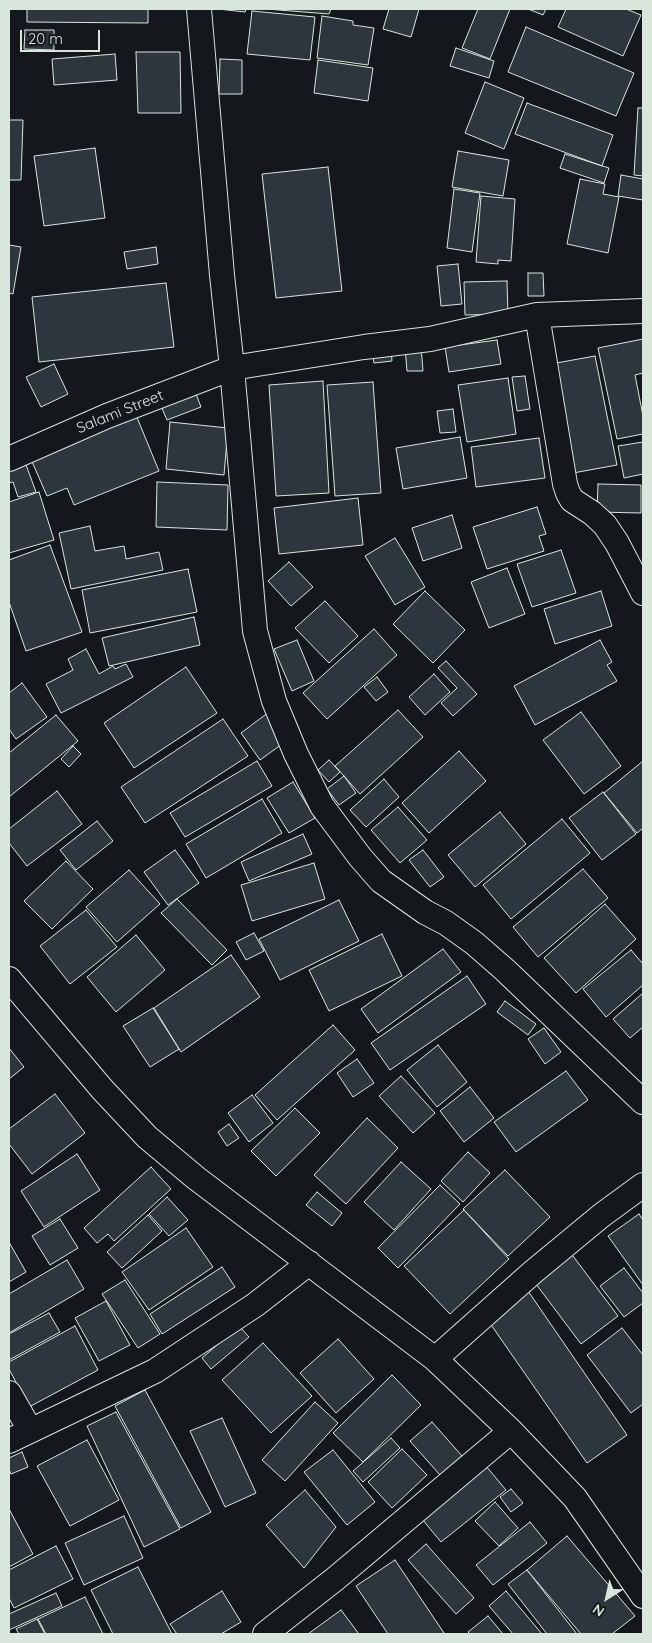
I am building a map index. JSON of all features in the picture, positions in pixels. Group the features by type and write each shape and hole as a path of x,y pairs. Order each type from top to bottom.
{"street":[{"path":"200,9 222,275 255,631 274,701 296,754 322,806 360,857 381,881 418,908 446,923 474,943 505,970 643,1102"},
{"path":"643,311 537,315 568,493 572,500 592,513 605,525 617,543 643,593"},
{"name":"Salami Street","path":"9,459 108,416 232,368 364,347 430,339 537,315"},
{"path":"9,979 102,1089 147,1137 196,1178 435,1359 511,1431 575,1498 643,1596"},
{"path":"435,1359 533,1272 643,1185"},
{"path":"9,1441 155,1371 255,1306 309,1263"},
{"path":"9,1393 30,1430"},
{"path":"265,1634 335,1579 511,1431"}],"building":[{"path":"27,9 148,9 148,23 27,22"},
{"path":"218,9 246,9 245,12"},
{"path":"266,9 331,9 329,14"},
{"path":"389,9 419,9 411,37 383,29"},
{"path":"478,9 510,9 490,59 462,48"},
{"path":"528,9 546,9 543,15"},
{"path":"566,9 626,9 641,15 623,56 558,27"},
{"path":"252,11 315,17 310,60 247,54"},
{"path":"322,16 353,21 353,25 374,28 368,65 317,58"},
{"path":"526,27 634,73 616,116 508,72"},
{"path":"25,30 54,30 54,50 24,49"},
{"path":"456,48 494,61 489,78 450,66"},
{"path":"136,52 180,52 181,113 138,113"},
{"path":"115,54 117,80 54,85 52,59"},
{"path":"220,59 242,60 242,94 219,94"},
{"path":"318,60 373,68 368,101 314,93"},
{"path":"485,82 524,98 504,149 465,133"},
{"path":"527,103 613,135 602,166 515,134"},
{"path":"638,108 643,108 643,176 634,175"},
{"path":"9,120 23,120 21,180 9,180"},
{"path":"95,148 105,218 44,226 34,156"},
{"path":"458,151 509,160 503,196 452,187"},
{"path":"565,154 609,168 604,183 560,168"},
{"path":"328,167 342,291 276,298 262,174"},
{"path":"621,175 643,179 643,200 618,196"},
{"path":"580,179 605,184 603,194 619,197 608,253 567,244"},
{"path":"454,189 480,193 472,252 447,248"},
{"path":"481,196 515,199 511,261 498,260 498,264 476,262"},
{"path":"9,245 21,247 13,294 9,293"},
{"path":"156,247 158,264 127,269 124,252"},
{"path":"458,264 462,304 441,306 437,266"},
{"path":"528,273 543,273 544,296 528,296"},
{"path":"507,281 508,314 465,315 464,282"},
{"path":"166,283 174,347 39,362 32,297"},
{"path":"643,339 643,373 635,375 643,416 643,434 617,439 598,348"},
{"path":"497,340 501,364 449,372 445,347"},
{"path":"421,346 423,371 407,371 405,347"},
{"path":"391,348 392,361 374,363 372,350"},
{"path":"595,356 617,465 573,473 551,364"},
{"path":"54,364 68,394 41,407 26,377"},
{"path":"525,376 530,409 517,411 512,377"},
{"path":"508,378 516,434 467,442 458,385"},
{"path":"323,381 329,493 276,496 269,385"},
{"path":"373,382 381,493 335,496 327,385"},
{"path":"193,386 201,407 167,420 158,399"},
{"path":"453,409 456,432 440,433 437,411"},
{"path":"136,415 159,471 74,505 67,488 47,496 30,457"},
{"path":"170,422 228,428 224,475 166,469"},
{"path":"460,437 467,478 403,489 396,448"},
{"path":"539,438 545,478 476,487 471,447"},
{"path":"643,442 643,474 624,478 618,446"},
{"path":"25,462 36,492 18,497 13,482 9,483 9,468"},
{"path":"157,482 228,485 227,530 156,527"},
{"path":"598,484 641,485 641,513 597,512"},
{"path":"39,492 54,540 9,553 9,502"},
{"path":"358,498 363,545 279,554 274,508"},
{"path":"537,507 546,534 539,536 544,551 487,569 473,527"},
{"path":"452,515 462,548 423,561 412,528"},
{"path":"90,526 95,551 124,546 126,559 159,552 163,570 71,589 59,533"},
{"path":"395,538 425,587 395,605 365,556"},
{"path":"50,545 82,632 26,651 9,602 9,560"},
{"path":"561,550 576,593 532,607 517,564"},
{"path":"289,562 313,587 291,606 268,581"},
{"path":"507,568 525,614 489,628 471,582"},
{"path":"188,569 197,612 90,633 82,590"},
{"path":"425,591 465,630 433,663 393,624"},
{"path":"601,591 612,626 555,644 544,609"},
{"path":"325,601 358,636 329,663 295,628"},
{"path":"194,617 200,645 109,666 102,638"},
{"path":"374,629 397,655 327,719 303,693"},
{"path":"297,640 314,681 292,691 274,649"},
{"path":"600,640 612,662 607,665 617,681 535,725 514,686"},
{"path":"86,649 99,674 113,666 115,669 126,664 133,677 61,713 46,684 73,670 68,659"},
{"path":"446,661 477,694 453,716 441,703 457,688 438,668"},
{"path":"186,667 217,713 134,768 104,723"},
{"path":"434,674 450,692 425,715 409,697"},
{"path":"377,677 388,692 376,701 364,687"},
{"path":"22,683 47,717 16,739 9,729 9,693"},
{"path":"398,710 423,737 360,794 335,766"},
{"path":"269,712 289,739 260,760 241,733"},
{"path":"581,712 621,766 584,794 543,740"},
{"path":"56,715 78,741 9,797 9,753"},
{"path":"223,719 248,756 145,823 121,787"},
{"path":"73,746 81,754 69,767 61,759"},
{"path":"459,751 486,781 429,833 402,803"},
{"path":"329,760 340,772 329,782 318,770"},
{"path":"257,761 272,786 185,837 170,813"},
{"path":"643,761 643,828 637,833 604,793"},
{"path":"344,776 356,793 339,805 327,789"},
{"path":"384,779 399,797 366,827 350,810"},
{"path":"293,782 315,818 289,833 267,798"},
{"path":"57,791 82,824 27,866 9,843 9,829"},
{"path":"603,792 636,834 602,860 569,818"},
{"path":"262,799 282,833 206,878 186,844"},
{"path":"398,807 427,840 400,863 371,830"},
{"path":"500,812 526,844 475,887 448,855"},
{"path":"562,819 590,853 511,919 483,885"},
{"path":"97,821 113,841 76,870 60,850"},
{"path":"303,834 312,854 249,881 241,862"},
{"path":"175,850 199,883 168,905 144,872"},
{"path":"423,850 444,877 430,887 409,860"},
{"path":"66,861 93,889 52,929 24,901"},
{"path":"314,863 325,899 252,921 241,885"},
{"path":"583,869 608,898 538,957 513,927"},
{"path":"129,870 160,904 117,942 86,907"},
{"path":"177,899 227,950 212,965 161,913"},
{"path":"339,900 359,941 280,980 259,939"},
{"path":"605,904 636,939 576,993 544,958"},
{"path":"86,910 117,947 70,984 40,946"},
{"path":"254,933 264,951 246,960 236,942"},
{"path":"382,934 402,976 329,1011 309,970"},
{"path":"136,935 165,970 116,1012 87,977"},
{"path":"443,949 461,972 378,1033 361,1009"},
{"path":"631,950 643,964 643,985 606,1017 583,989"},
{"path":"231,955 260,997 181,1052 154,1008"},
{"path":"467,976 486,1004 390,1070 371,1043"},
{"path":"643,993 643,1027 630,1038 613,1019"},
{"path":"505,1001 536,1024 528,1035 497,1012"},
{"path":"153,1008 179,1049 150,1067 123,1026"},
{"path":"333,1025 355,1050 277,1120 255,1095"},
{"path":"544,1028 561,1052 545,1064 528,1039"},
{"path":"438,1045 467,1082 437,1107 407,1070"},
{"path":"9,1048 24,1067 9,1079"},
{"path":"357,1059 374,1083 353,1097 337,1073"},
{"path":"566,1071 588,1100 516,1152 494,1122"},
{"path":"401,1076 435,1113 413,1133 379,1096"},
{"path":"470,1087 494,1118 464,1142 440,1111"},
{"path":"55,1094 85,1133 32,1174 9,1144 9,1129"},
{"path":"252,1095 273,1123 249,1142 228,1113"},
{"path":"295,1108 320,1133 276,1176 251,1151"},
{"path":"367,1118 398,1148 346,1204 314,1175"},
{"path":"229,1124 239,1138 227,1146 218,1132"},
{"path":"468,1152 490,1173 463,1202 441,1181"},
{"path":"77,1154 100,1190 44,1227 21,1191"},
{"path":"401,1162 431,1189 394,1230 364,1202"},
{"path":"151,1167 171,1189 114,1241 108,1234 97,1243 84,1228"},
{"path":"505,1170 550,1217 508,1256 463,1209"},
{"path":"440,1185 460,1204 398,1268 378,1248"},
{"path":"317,1192 342,1213 332,1226 306,1205"},
{"path":"167,1197 188,1220 169,1236 149,1214"},
{"path":"464,1210 509,1259 450,1314 404,1266"},
{"path":"639,1214 643,1220 643,1285 608,1236"},
{"path":"148,1215 162,1231 122,1268 107,1252"},
{"path":"60,1219 78,1248 50,1265 32,1236"},
{"path":"186,1228 213,1267 149,1310 122,1272"},
{"path":"9,1242 26,1272 9,1282"},
{"path":"570,1252 618,1316 581,1344 533,1280"},
{"path":"67,1260 84,1289 9,1333 9,1294"},
{"path":"222,1267 235,1287 162,1334 150,1314"},
{"path":"624,1268 643,1293 643,1303 624,1317 600,1286"},
{"path":"125,1280 160,1334 138,1348 102,1294"},
{"path":"528,1291 627,1435 587,1463 487,1319"},
{"path":"106,1301 130,1345 99,1361 75,1318"},
{"path":"49,1313 60,1332 9,1360 9,1334"},
{"path":"75,1326 98,1370 29,1407 9,1369 9,1362"},
{"path":"239,1326 249,1337 211,1369 202,1358"},
{"path":"622,1328 643,1355 643,1404 631,1413 587,1355"},
{"path":"338,1339 374,1379 336,1413 300,1373"},
{"path":"263,1343 312,1396 271,1433 222,1380"},
{"path":"392,1375 421,1405 363,1462 333,1433"},
{"path":"145,1390 211,1512 181,1528 115,1406"},
{"path":"315,1402 338,1423 285,1481 262,1460"},
{"path":"116,1412 180,1529 144,1547 87,1426"},
{"path":"222,1418 256,1493 225,1507 190,1431"},
{"path":"432,1422 462,1456 440,1475 410,1441"},
{"path":"391,1438 400,1448 363,1482 353,1471"},
{"path":"87,1440 119,1500 70,1526 37,1466"},
{"path":"402,1449 427,1475 392,1508 368,1482"},
{"path":"333,1450 375,1502 347,1525 304,1472"},
{"path":"22,1452 28,1467 11,1474 9,1458"},
{"path":"486,1466 506,1490 441,1542 422,1519"},
{"path":"511,1489 523,1503 511,1512 500,1497"},
{"path":"305,1490 336,1527 304,1568 266,1525"},
{"path":"495,1502 518,1528 499,1546 475,1521"},
{"path":"9,1509 33,1554 9,1567"},
{"path":"124,1516 143,1558 84,1585 65,1543"},
{"path":"530,1522 547,1543 493,1585 476,1565"},
{"path":"567,1536 635,1616 612,1634 581,1634 527,1570"},
{"path":"426,1544 474,1598 456,1614 408,1560"},
{"path":"56,1546 73,1579 14,1608 9,1598 9,1570"},
{"path":"395,1560 444,1633 388,1634 356,1586"},
{"path":"138,1567 172,1634 113,1634 91,1590"},
{"path":"527,1570 577,1634 547,1634 508,1584"},
{"path":"222,1591 241,1622 221,1634 177,1634 170,1624"},
{"path":"506,1591 542,1634 513,1634 489,1606"},
{"path":"56,1593 62,1606 9,1630 9,1614"},
{"path":"85,1597 103,1634 46,1634 38,1619"},
{"path":"341,1610 359,1634 308,1634"},
{"path":"488,1616 503,1634 470,1634 468,1632"},
{"path":"37,1619 45,1634 19,1634 16,1629"}]}
